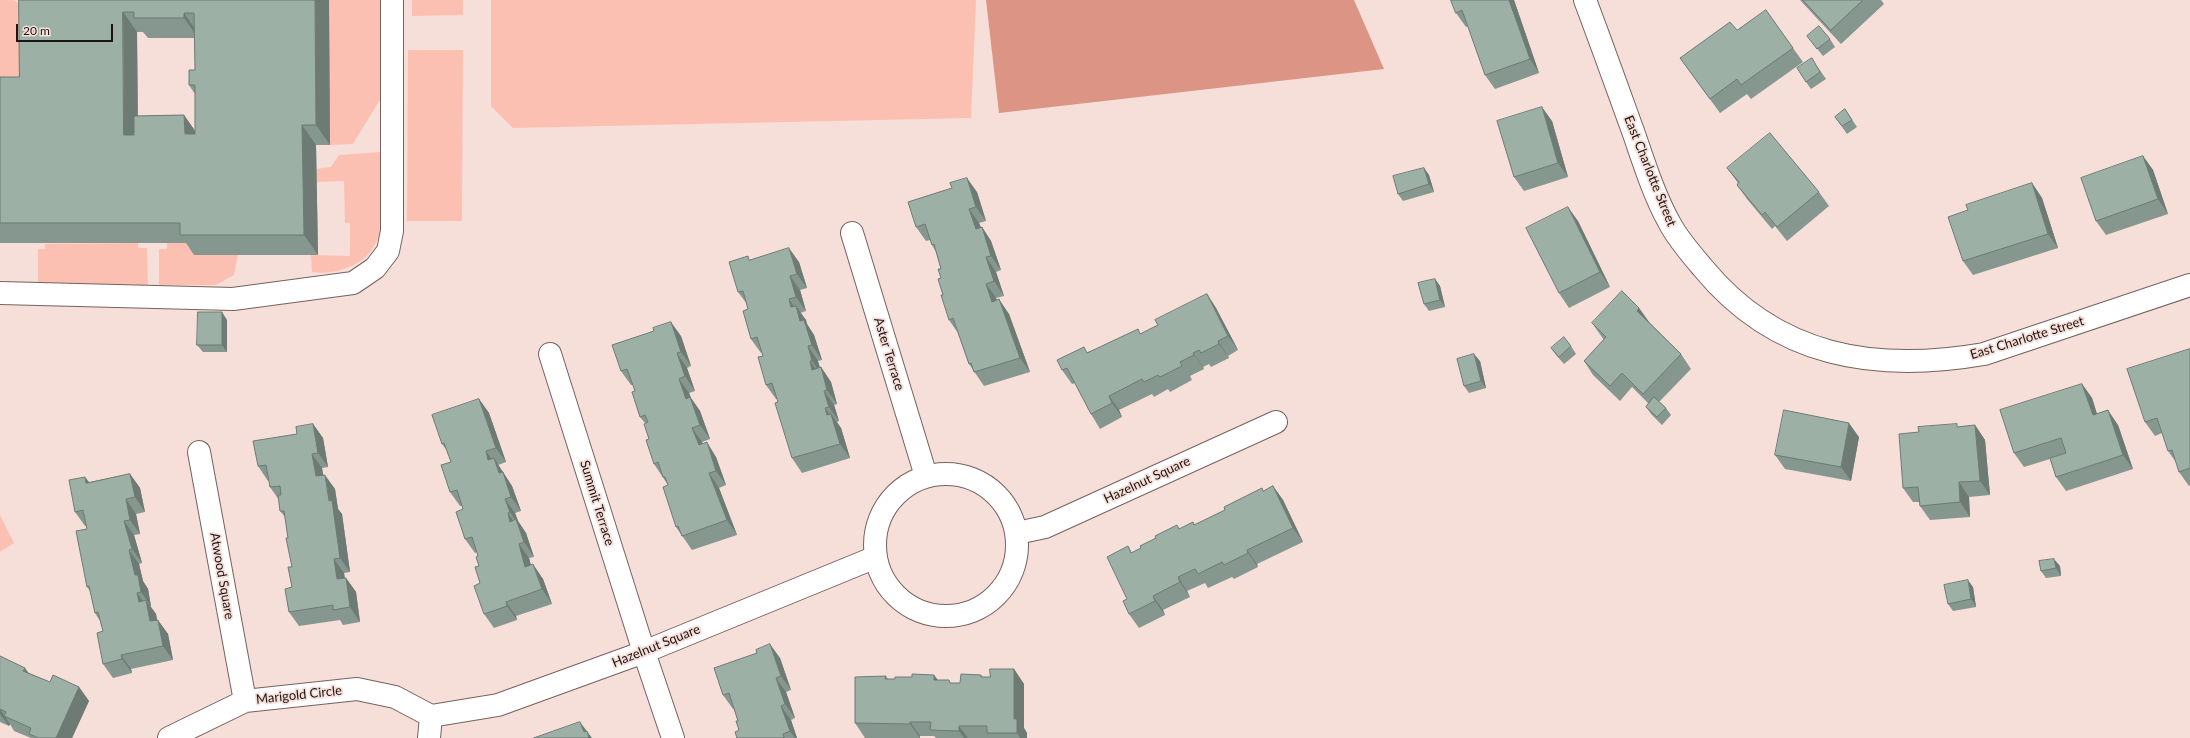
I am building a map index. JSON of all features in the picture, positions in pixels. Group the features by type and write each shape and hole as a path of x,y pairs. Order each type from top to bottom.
{"street":[{"path":"0,293 233,299 353,282 375,268 388,250 392,231 392,0"},
{"name":"East Charlotte Street","path":"1585,0 1643,159 1669,222 1692,256 1715,284 1743,309 1773,328 1810,345 1846,357 1885,362 1951,360 1984,354 2190,285"},
{"name":"Aster Terrace","path":"852,233 926,476"},
{"name":"Summit Terrace","path":"550,354 644,652 673,738"},
{"name":"Hazelnut Square","path":"1017,533 1045,528 1276,422"},
{"name":"Atwood Square","path":"199,452 245,701"},
{"path":"947,473 965,476 992,489 1004,502 1017,533 1014,566 1006,584 994,598 977,609 960,615 941,616 922,612 905,603 891,590 881,573 876,557 875,540 878,522 888,503 902,487 926,476 947,473"},
{"name":"Hazelnut Square","path":"431,716 498,706 644,652 876,557"},
{"name":"Marigold Circle","path":"169,738 245,701 357,689 395,697 431,716"},
{"path":"430,738 431,716"}],"shaded area":[{"path":"0,0 13,0 25,7 33,97 0,98"},
{"path":"329,0 381,0 381,98 353,144 330,145"},
{"path":"412,0 463,0 463,15 412,16"},
{"path":"491,0 976,0 971,118 513,128 491,106"},
{"path":"986,0 1354,0 1384,69 999,113"},
{"path":"408,50 463,50 462,221 407,221"},
{"path":"381,152 383,218 380,233 374,247 364,259 349,267 331,272 312,272 311,255 350,256 350,223 345,223 344,181 317,182 316,169 331,167 339,155"},
{"path":"138,243 138,248 147,248 148,286 38,286 38,249 45,249 45,244"},
{"path":"167,243 194,243 194,255 238,255 234,275 216,285 159,285 159,249 167,249"},
{"path":"0,515 14,543 0,552"}],"building":[{"path":"19,0 315,0 316,125 302,125 304,235 180,235 180,223 0,223 0,77 19,77","holes":["123,12 134,12 134,18 184,18 184,13 194,13 195,70 189,70 189,85 195,85 195,134 185,134 184,115 134,116 134,135 124,135"]},
{"path":"1451,0 1509,0 1530,59 1485,75 1462,10 1456,13"},
{"path":"1803,0 1863,0 1831,30"},
{"path":"1766,10 1793,48 1741,85 1737,79 1710,99 1680,58 1730,22 1737,30"},
{"path":"1819,26 1830,39 1817,49 1807,36"},
{"path":"1812,58 1820,72 1806,82 1797,68"},
{"path":"1542,107 1558,163 1514,177 1497,121"},
{"path":"1845,109 1852,120 1842,126 1835,117"},
{"path":"1770,133 1819,192 1777,227 1765,212 1762,215 1737,185 1739,182 1727,168"},
{"path":"2143,156 2158,199 2096,221 2081,178"},
{"path":"1424,168 1429,184 1398,194 1393,176"},
{"path":"967,178 976,207 969,209 976,229 982,227 991,256 986,257 994,281 986,284 992,302 999,299 1020,358 974,372 971,363 969,364 953,318 949,320 941,295 943,295 938,279 941,278 938,269 941,269 934,244 932,245 925,224 916,227 908,202 952,188 950,183"},
{"path":"2032,183 2048,234 1963,261 1948,217 1968,210 1966,205"},
{"path":"1568,207 1600,272 1559,293 1526,228"},
{"path":"789,248 797,274 790,276 796,297 789,299 791,307 796,306 800,321 804,320 812,345 808,346 812,361 810,361 812,370 821,367 827,390 824,391 829,407 825,408 827,415 831,414 840,444 792,458 775,403 778,402 772,383 766,385 758,357 763,356 757,337 751,339 743,311 748,309 743,291 738,292 729,262 748,256 749,260"},
{"path":"1435,279 1440,300 1424,304 1418,283"},
{"path":"1622,291 1639,308 1637,311 1681,354 1643,394 1622,373 1610,386 1584,361 1606,337 1592,323"},
{"path":"1207,294 1228,336 1218,341 1219,344 1201,353 1199,350 1193,353 1194,355 1180,362 1182,366 1160,377 1158,375 1144,382 1142,379 1109,396 1112,403 1091,414 1067,368 1062,370 1057,360 1084,347 1087,353 1138,329 1140,334 1158,325 1155,320"},
{"path":"198,312 222,312 222,345 197,345"},
{"path":"671,322 681,352 677,353 685,376 679,379 686,399 690,397 700,425 692,428 699,445 707,442 716,471 709,473 727,520 682,536 678,526 676,527 663,487 668,485 665,477 663,477 658,462 654,464 646,440 649,439 644,424 648,422 645,415 640,417 632,392 635,391 627,369 621,371 612,345 654,331 653,328"},
{"path":"1564,337 1571,346 1559,357 1551,348"},
{"path":"2190,349 2190,468 2179,472 2172,450 2168,451 2157,418 2145,422 2127,369"},
{"path":"1474,354 1481,381 1464,386 1457,359"},
{"path":"2082,384 2093,415 2108,410 2123,455 2056,477 2050,458 2066,453 2061,438 2014,453 2000,410"},
{"path":"1654,397 1666,408 1657,417 1646,407"},
{"path":"479,399 496,448 486,451 488,460 494,458 499,473 503,472 511,497 505,499 510,512 508,513 510,522 516,519 524,542 519,544 525,567 533,564 542,589 506,602 507,606 484,614 474,586 480,583 475,567 479,566 476,557 478,556 472,537 465,539 456,512 463,509 457,490 450,492 441,465 451,462 444,443 442,444 432,415"},
{"path":"1784,410 1849,423 1841,467 1775,455"},
{"path":"313,424 318,453 312,454 316,476 325,475 329,501 332,500 340,558 334,559 337,579 346,578 350,607 333,610 333,605 289,612 285,589 292,587 288,567 292,567 286,538 288,538 284,511 280,511 278,495 281,495 280,486 270,487 266,465 258,466 253,441 297,434 296,427"},
{"path":"1957,424 1957,427 1975,425 1980,481 1959,482 1960,502 1920,506 1918,487 1903,488 1899,434 1919,432 1918,427"},
{"path":"130,474 135,497 126,499 130,520 124,521 132,549 129,550 135,575 138,575 141,592 137,593 139,602 146,600 150,621 158,620 163,646 121,655 122,659 103,664 97,633 103,631 98,612 95,613 89,586 87,587 76,531 87,529 83,510 75,512 69,480 85,477 86,483"},
{"path":"1273,486 1293,528 1247,550 1248,553 1224,565 1222,562 1198,574 1195,569 1178,577 1180,582 1153,596 1155,601 1129,614 1123,601 1127,599 1107,557 1128,546 1131,553 1141,548 1140,546 1156,538 1155,536 1177,525 1179,529 1193,522 1194,525 1225,510 1224,507 1262,488 1263,491"},
{"path":"2054,559 2056,568 2041,571 2039,561"},
{"path":"1968,580 1971,599 1948,604 1944,585"},
{"path":"770,644 781,676 776,678 785,704 781,706 790,731 783,734 784,738 737,738 735,732 739,730 736,721 738,721 729,693 723,695 714,668 757,653 756,650"},
{"path":"0,656 25,668 23,671 50,682 53,675 79,687 56,738 39,738 29,734 31,728 4,716 6,712 0,709"},
{"path":"990,669 1014,669 1014,719 1017,719 1017,733 987,733 987,726 959,726 959,731 930,730 931,722 910,722 910,724 855,723 855,677 886,676 885,679 895,679 895,677 912,677 912,674 934,675 934,680 949,680 950,683 960,683 961,674 990,677"},
{"path":"580,722 584,732 587,731 589,738 534,738"}]}
